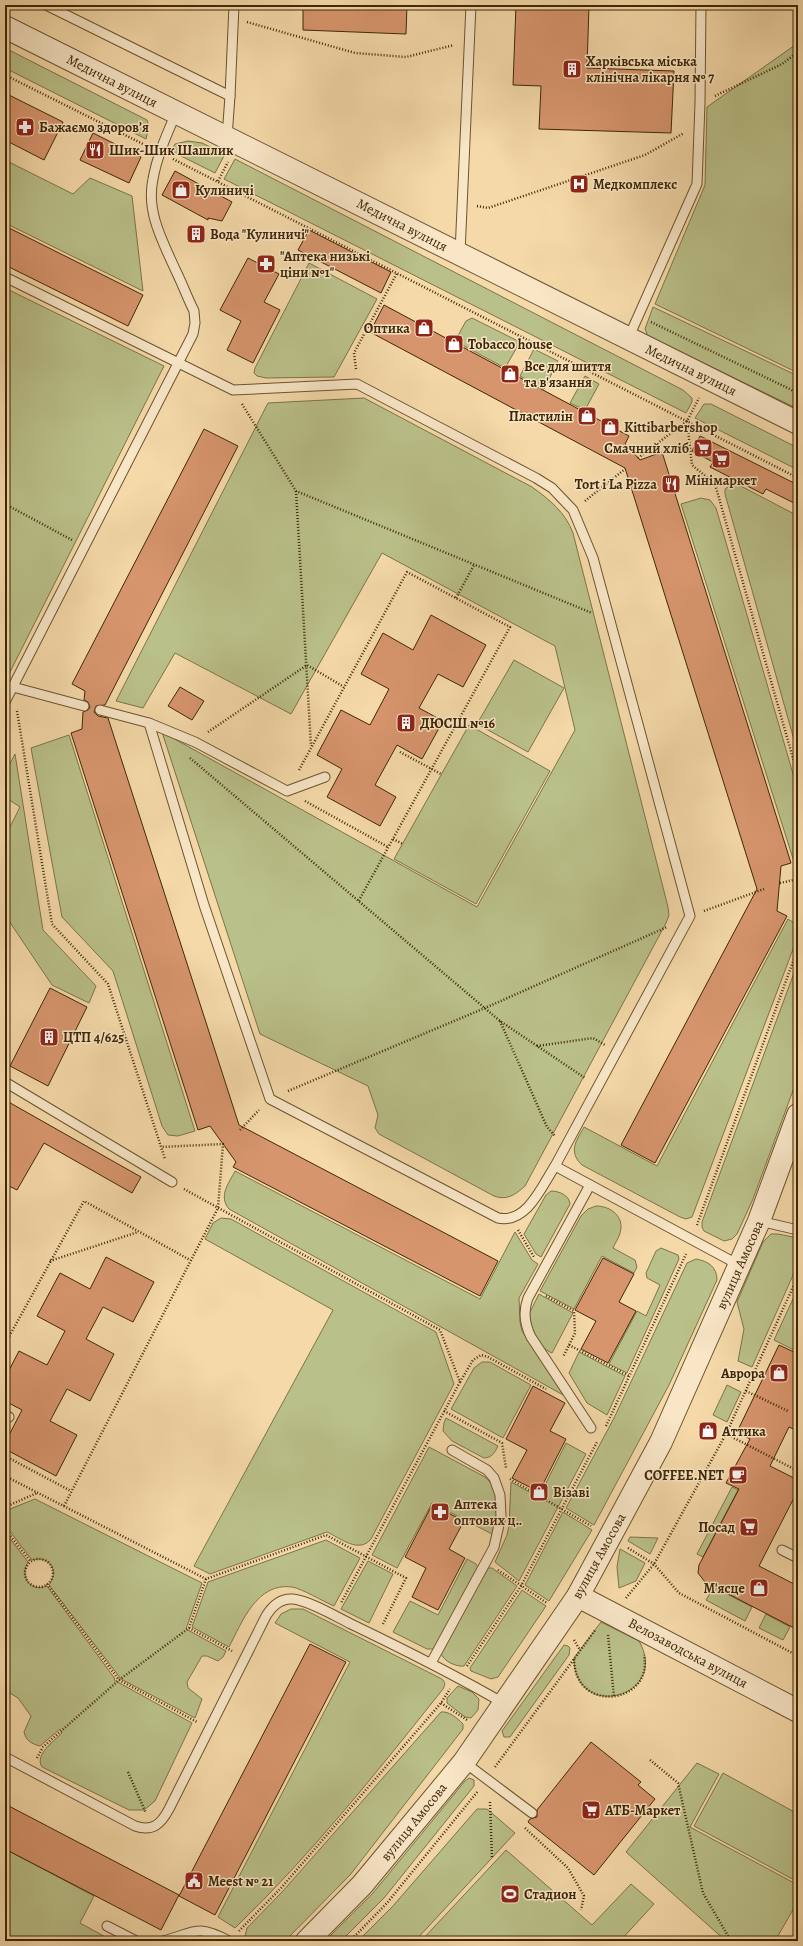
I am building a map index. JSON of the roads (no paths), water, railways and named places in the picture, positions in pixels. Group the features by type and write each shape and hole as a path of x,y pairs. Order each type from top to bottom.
{"street":[{"name":"Медична вулиця","path":"5,27 798,423"},
{"name":"вулиця Амосова","path":"307,1941 362,1885 464,1762 578,1596 661,1442 759,1221 798,1115"},
{"name":"Велозаводська вулиця","path":"578,1596 798,1711"}],"lane":[{"path":"46,5 230,96"},
{"path":"227,138 234,5"},
{"path":"460,254 471,5"},
{"path":"628,338 697,184 701,5"},
{"path":"5,702 193,334 195,323 194,311 161,239 153,216 151,196 152,180 160,152 176,112"},
{"path":"5,277 233,390 357,384 536,478 564,499 574,510 589,546 690,916 555,1166 527,1209 510,1219 495,1217 270,1099 204,905 149,723"},
{"path":"13,687 84,706"},
{"path":"100,710 149,723 195,742 287,791 325,777"},
{"path":"5,1082 172,1182"},
{"path":"555,1166 739,1265"},
{"path":"590,1185 533,1289 526,1305 526,1324 531,1337 591,1428"},
{"path":"759,1221 798,1230"},
{"path":"431,1663 494,1547 500,1523 501,1502 498,1485 489,1472 452,1450"},
{"path":"782,1550 798,1558"},
{"path":"5,1758 135,1826 142,1828 153,1828 162,1822 169,1809 269,1611 283,1600 292,1599 306,1603 334,1615 459,1677 505,1704"},
{"path":"464,1762 532,1813"},
{"path":"107,1926 136,1941"},
{"path":"163,1941 196,1930 208,1931 231,1938"}],"place":[{"name":"Харківська міська клінічна лікарня № 7","path":"572,69"},
{"name":"Бажаємо здоровʼя","path":"25,127"},
{"name":"Шик-Шик Шашлик","path":"95,150"},
{"name":"Медкомплекс","path":"579,184"},
{"name":"Кулиничі","path":"181,190"},
{"name":"Вода \"Кулиничі\"","path":"196,234"},
{"name":"\"Аптека низькі ціни №1\"","path":"266,264"},
{"name":"Оптика","path":"424,328"},
{"name":"Tobacco house","path":"454,344"},
{"name":"Все для шиття та в'язання","path":"510,374"},
{"name":"Пластилін","path":"587,416"},
{"name":"Kittibarbershop","path":"610,427"},
{"name":"Смачний хліб","path":"703,448"},
{"name":"Мінімаркет","path":"721,459"},
{"name":"Tort i La Pizza","path":"671,484"},
{"name":"ДЮСШ №16","path":"406,723"},
{"name":"ЦТП 4/625","path":"49,1037"},
{"name":"Аврора","path":"779,1373"},
{"name":"Аттика","path":"708,1431"},
{"name":"COFFEE.NET","path":"738,1475"},
{"name":"Візаві","path":"539,1492"},
{"name":"Аптека оптових ц‥","path":"440,1512"},
{"name":"Посад","path":"749,1527"},
{"name":"М'ясце","path":"759,1588"},
{"name":"АТБ-Маркет","path":"591,1810"},
{"name":"Meest № 21","path":"194,1881"},
{"name":"Стадион","path":"510,1894"}]}
